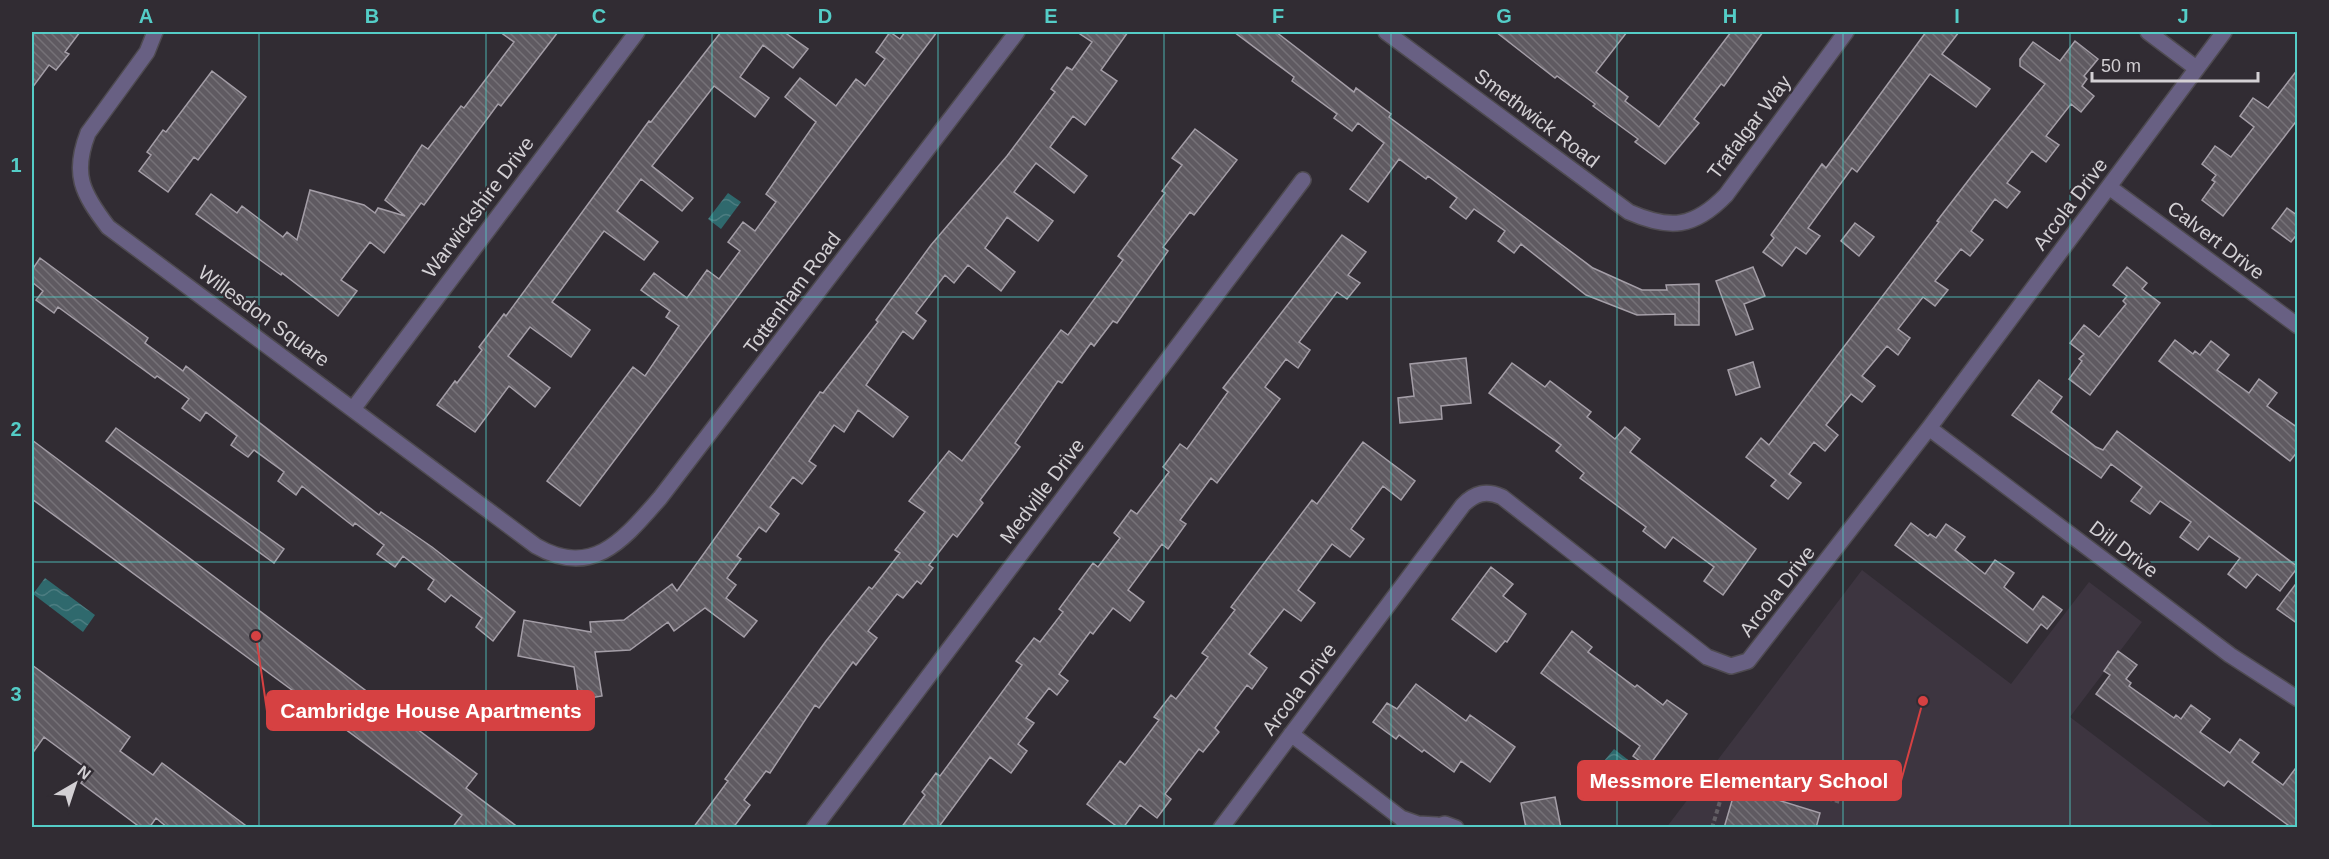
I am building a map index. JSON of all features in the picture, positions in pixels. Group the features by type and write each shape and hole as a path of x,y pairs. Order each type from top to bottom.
{"street":[{"name":"Willesdon Square","path":"155,32 147,52 85,140 79,162 81,181 90,203 108,227 536,546 562,558 581,559"},
{"name":"Warwickshire Drive","path":"354,409 637,32"},
{"name":"Tottenham Road","path":"581,559 617,544 660,498 1017,32"},
{"name":"Smethwick Road","path":"1386,32 1629,212 1647,220 1670,224"},
{"name":"Trafalgar Way","path":"1670,224 1690,222 1704,216 1726,195 1846,32"},
{"path":"2148,32 2196,68"},
{"name":"Arcola Drive","path":"1221,828 1471,497 1481,493 1492,493 1502,497 1707,657 1723,664 1738,665 1754,656 1929,428 2224,32"},
{"name":"Medville Drive","path":"814,828 1304,180"},
{"name":"Calvert Drive","path":"2109,187 2298,327"},
{"name":"Dill Drive","path":"1929,428 2230,655 2298,699"},
{"path":"1291,734 1405,823 1456,828"}],"path":[{"path":"1712,828 1730,768 1840,801"}],"shaded area":[{"path":"1862,570 2011,684 2089,582 2142,622 2070,717 2215,827 1666,828"}],"water":[{"path":"728,193 741,202 721,229 708,219"},
{"path":"45,578 95,615 83,632 33,594"},
{"path":"1614,749 1640,769 1630,782 1604,761"}],"building":[{"path":"32,32 80,32 65,52 69,54 56,70 49,65 32,88"},
{"path":"500,32 558,32 501,106 498,104 424,205 421,203 384,253 370,242 341,280 357,291 338,316 282,273 281,275 196,214 211,194 237,213 242,206 283,237 287,232 297,240 310,190 364,205 375,213 378,208 405,216 385,200 422,145 428,149 461,106 464,108 514,42"},
{"path":"721,32 784,32 808,49 793,68 763,45 740,77 769,98 755,117 714,86 652,166 693,198 682,211 641,179 617,211 658,242 644,260 604,231 552,302 590,330 571,357 530,327 508,356 550,388 535,407 509,386 475,432 437,405 482,350 479,347 504,314 506,316 649,121 651,122"},
{"path":"890,32 900,39 905,32 937,32 580,506 547,481 633,367 645,376 679,326 666,317 670,311 641,290 654,273 687,298 707,270 719,279 740,251 728,242 743,222 755,231 776,202 766,194 816,122 785,97 800,78 836,106 856,79 865,86 885,59 876,52"},
{"path":"1077,32 1128,32 1101,70 1117,81 1085,125 1073,116 1050,147 1087,176 1074,193 1036,163 1014,192 1053,221 1038,241 1007,217 985,248 1015,272 1001,291 968,265 954,283 945,275 916,313 926,321 913,339 903,331 866,385 908,417 893,437 858,410 844,432 834,425 809,461 816,466 802,484 793,477 770,507 779,514 766,532 759,527 737,556 741,559 727,578 736,585 726,598 757,621 744,637 705,608 674,631 668,622 630,650 595,652 602,696 579,700 574,667 518,656 524,620 591,632 590,622 624,620 672,584 677,591 820,392 823,393 878,322 876,320 931,245 1007,156 1055,92 1051,89 1067,67 1072,70 1092,42"},
{"path":"1234,32 1276,32 1354,92 1356,88 1391,114 1389,117 1593,268 1642,290 1667,290 1666,285 1699,284 1699,325 1675,325 1675,314 1637,315 1586,295 1521,244 1514,253 1498,241 1505,231 1474,209 1466,219 1450,207 1457,198 1428,176 1426,179 1399,159 1368,202 1350,189 1384,143 1358,123 1352,131 1334,118 1337,114 1292,81 1294,77"},
{"path":"1496,32 1627,32 1596,72 1628,97 1625,101 1659,127 1731,32 1763,32 1724,86 1721,84 1694,119 1699,123 1665,164 1635,142 1638,139 1593,106 1595,104 1557,76 1555,78"},
{"path":"1926,32 1959,32 1942,54 1990,89 1976,107 1930,74 1857,172 1852,168 1808,228 1820,236 1806,254 1796,247 1782,266 1763,252 1774,238 1771,235 1822,164 1826,168"},
{"path":"2075,41 2098,59 2084,76 2087,79 2082,86 2094,96 2081,112 2071,104 2046,136 2059,145 2046,162 2032,151 2007,183 2020,192 2007,208 1995,199 1971,231 1983,240 1970,256 1961,249 1935,281 1948,290 1935,306 1923,297 1898,329 1910,338 1898,355 1887,346 1862,376 1875,386 1862,402 1851,394 1826,425 1838,435 1825,451 1814,442 1789,474 1801,483 1788,499 1771,486 1776,480 1746,457 1761,438 1769,445 1939,222 1937,221 2045,84 2020,66 2020,59 2033,42 2060,61"},
{"path":"2298,69 2298,119 2223,216 2202,200 2215,182 2212,180 2216,175 2202,164 2215,146 2231,157 2254,127 2240,116 2253,98 2268,108"},
{"path":"212,71 246,97 198,160 194,157 168,192 139,171 151,155 147,152 163,130 166,132"},
{"path":"1195,129 1237,160 1194,215 1190,212 1163,247 1168,251 1117,323 1113,321 1094,346 1091,343 1062,383 1058,381 1015,443 1020,447 980,500 983,503 957,537 953,534 929,565 933,568 921,584 917,581 903,598 897,594 868,631 877,638 856,665 853,662 819,708 815,705 770,773 766,771 744,800 750,805 733,828 693,828 728,781 725,779 826,641 869,587 872,589 900,553 895,550 925,512 909,501 949,451 962,461 1061,330 1068,335 1123,260 1118,256 1165,193 1162,191 1182,165 1172,158"},
{"path":"2287,208 2298,216 2298,233 2291,242 2272,228"},
{"path":"1855,223 1874,237 1859,256 1841,241"},
{"path":"1342,235 1366,252 1348,275 1360,283 1347,299 1337,292 1299,342 1310,350 1298,368 1286,359 1265,387 1280,399 1217,483 1211,478 1180,520 1186,524 1168,549 1162,544 1128,590 1144,602 1130,621 1113,608 1093,634 1090,632 1059,674 1068,681 1057,695 1049,688 1026,718 1034,723 1018,744 1027,751 1011,773 990,757 938,828 901,828 925,795 922,792 936,773 940,776 1022,665 1016,661 1034,638 1040,642 1063,612 1059,609 1093,563 1098,567 1120,538 1114,533 1131,510 1137,514 1169,472 1163,467 1180,444 1187,449 1228,392 1223,388"},
{"path":"40,258 148,338 145,343 183,371 186,366 379,515 381,512 432,547 515,612 493,641 476,627 482,618 451,595 445,602 428,589 434,580 403,556 395,567 377,554 384,545 355,523 353,526 302,486 296,495 278,481 284,472 254,450 248,457 231,445 237,436 206,412 200,421 182,408 189,399 157,376 155,378 58,307 54,313 36,300 43,291 32,282 32,270"},
{"path":"1753,267 1765,296 1744,304 1753,329 1736,335 1716,281"},
{"path":"2127,267 2147,283 2142,289 2160,303 2090,395 2069,379 2082,361 2079,359 2084,354 2070,343 2084,325 2099,337 2126,304 2123,301 2127,296 2113,285"},
{"path":"2175,340 2193,354 2195,351 2200,355 2211,341 2229,355 2217,370 2249,393 2259,379 2277,393 2267,406 2298,428 2298,451 2290,461 2159,361"},
{"path":"1466,358 1471,403 1441,406 1442,419 1400,423 1398,398 1414,396 1410,364"},
{"path":"1753,362 1760,387 1736,395 1728,370"},
{"path":"1512,363 1545,387 1550,381 1591,412 1587,417 1615,439 1625,427 1640,439 1630,452 1756,549 1723,595 1704,581 1714,567 1673,537 1665,548 1643,531 1646,527 1580,478 1584,473 1556,451 1561,445 1489,393"},
{"path":"2039,380 2062,397 2051,412 2096,447 2103,450 2117,431 2298,567 2280,591 2257,574 2246,588 2228,574 2240,558 2209,536 2198,550 2180,537 2191,522 2160,501 2150,514 2131,501 2142,487 2111,464 2101,478 2012,415"},
{"path":"116,428 284,549 274,563 106,441"},
{"path":"32,440 477,774 466,788 519,828 452,828 462,815 32,499"},
{"path":"1363,442 1415,481 1401,500 1383,486 1351,529 1364,539 1350,557 1332,544 1298,590 1315,603 1301,621 1284,609 1249,654 1267,668 1252,689 1247,685 1215,728 1219,732 1203,752 1199,749 1165,794 1171,799 1157,818 1140,805 1123,828 1119,828 1087,804 1120,761 1125,765 1159,720 1154,717 1171,695 1176,699 1208,657 1202,653 1235,610 1231,607 1312,500 1317,504"},
{"path":"1911,523 1928,536 1930,534 1936,538 1946,524 1965,537 1955,550 1985,574 1995,560 2014,573 2004,587 2033,610 2043,596 2062,610 2047,629 2041,624 2027,643 1895,545"},
{"path":"1491,567 1513,584 1503,596 1526,614 1507,642 1505,641 1496,652 1452,619"},
{"path":"2298,581 2298,624 2277,609"},
{"path":"1572,631 1592,647 1588,652 1635,687 1637,685 1663,705 1667,700 1687,714 1648,767 1633,756 1640,746 1541,673"},
{"path":"2118,651 2137,665 2126,679 2131,683 2129,686 2174,718 2176,715 2181,719 2191,705 2210,719 2200,732 2230,753 2240,739 2259,753 2252,762 2283,785 2298,765 2298,828 2292,828 2228,781 2224,786 2096,694 2110,675 2104,671"},
{"path":"32,665 130,737 120,751 153,775 162,763 249,828 168,828 156,818 149,828 141,828 81,783 90,771 44,737 32,754"},
{"path":"1416,684 1466,721 1470,715 1515,747 1490,782 1461,761 1454,772 1424,750 1422,752 1399,735 1396,739 1373,722 1387,703 1397,709"},
{"path":"1736,787 1820,813 1816,828 1724,828"},
{"path":"1555,797 1561,828 1526,828 1521,803"}],"place":[{"name":"Cambridge House Apartments","path":"256,636"},
{"name":"Messmore Elementary School","path":"1923,701"}]}
